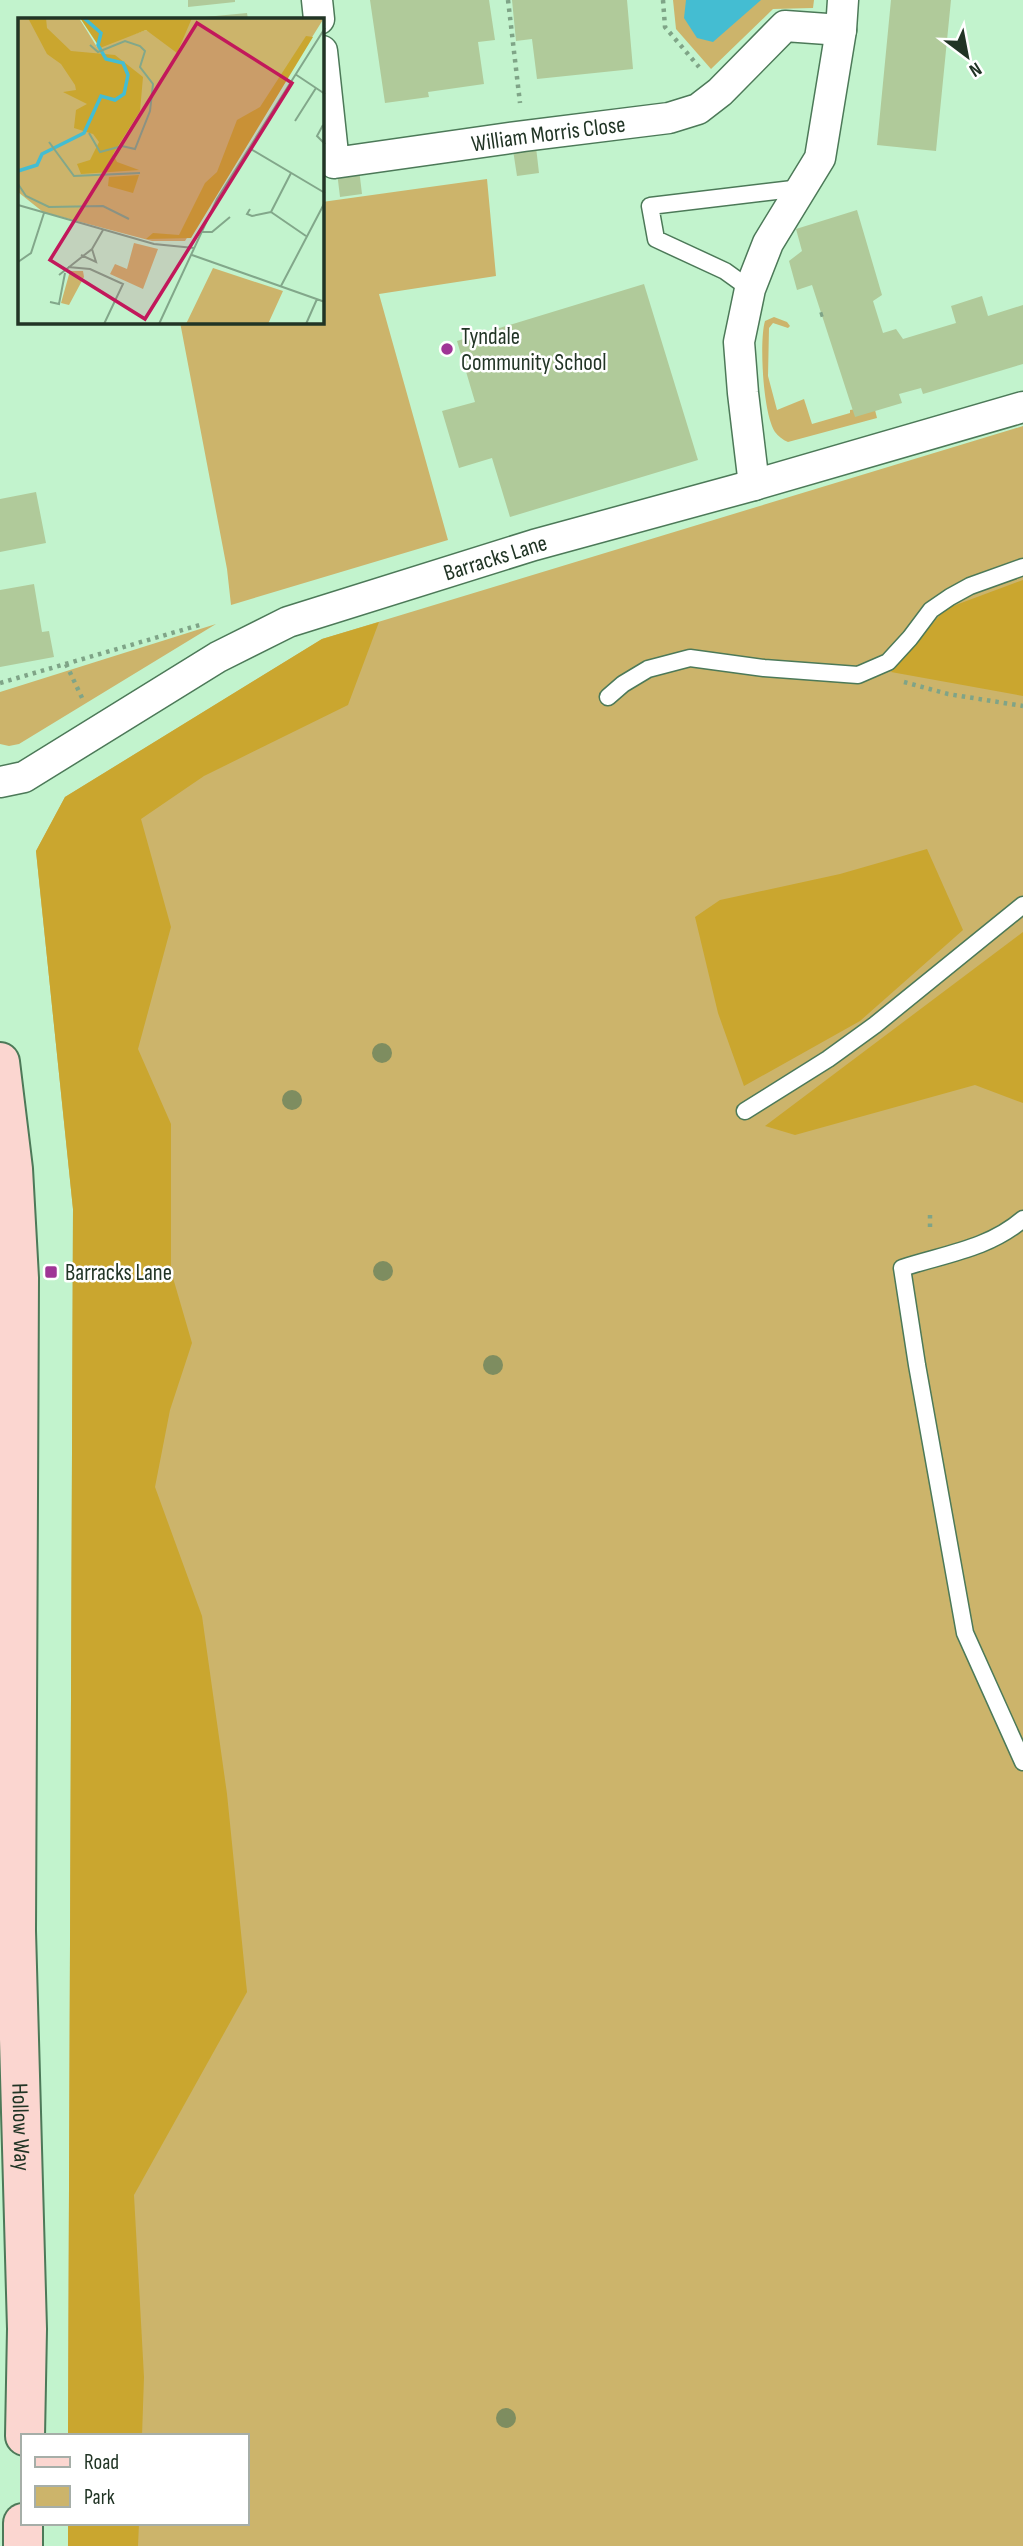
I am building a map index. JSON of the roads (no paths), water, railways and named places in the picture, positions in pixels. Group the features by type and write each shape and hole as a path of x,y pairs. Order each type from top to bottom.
{"main road":[{"name":"Hollow Way","path":"0,1062 13,1169 19,1278 8,1828 16,1931 27,2329 25,2434"},
{"path":"23,2525 23,2546"}],"street":[{"path":"317,0 319,18"},
{"path":"754,485 739,342 750,289 768,243 820,158 841,30 843,0"},
{"name":"William Morris Close","path":"324,70 334,163 669,118 698,109 720,92 785,26 841,30"},
{"name":"Barracks Lane","path":"0,782 24,777 219,657 288,622 534,545 1023,407"}],"lane":[{"path":"750,289 725,271 656,239 650,206 801,188"},
{"path":"608,697 648,669 690,658 824,674 858,675 888,662 932,610 950,597 970,586 1023,567"},
{"path":"745,1111 876,1025 1023,905"},
{"path":"1023,1219 1010,1230 968,1250 902,1268 965,1633 1023,1762"}],"water":[{"path":"686,0 761,0 713,42 697,38 684,18"}],"place":[{"name":"Tyndale Community School","path":"447,349"},
{"name":"Barracks Lane","path":"51,1272"}]}
